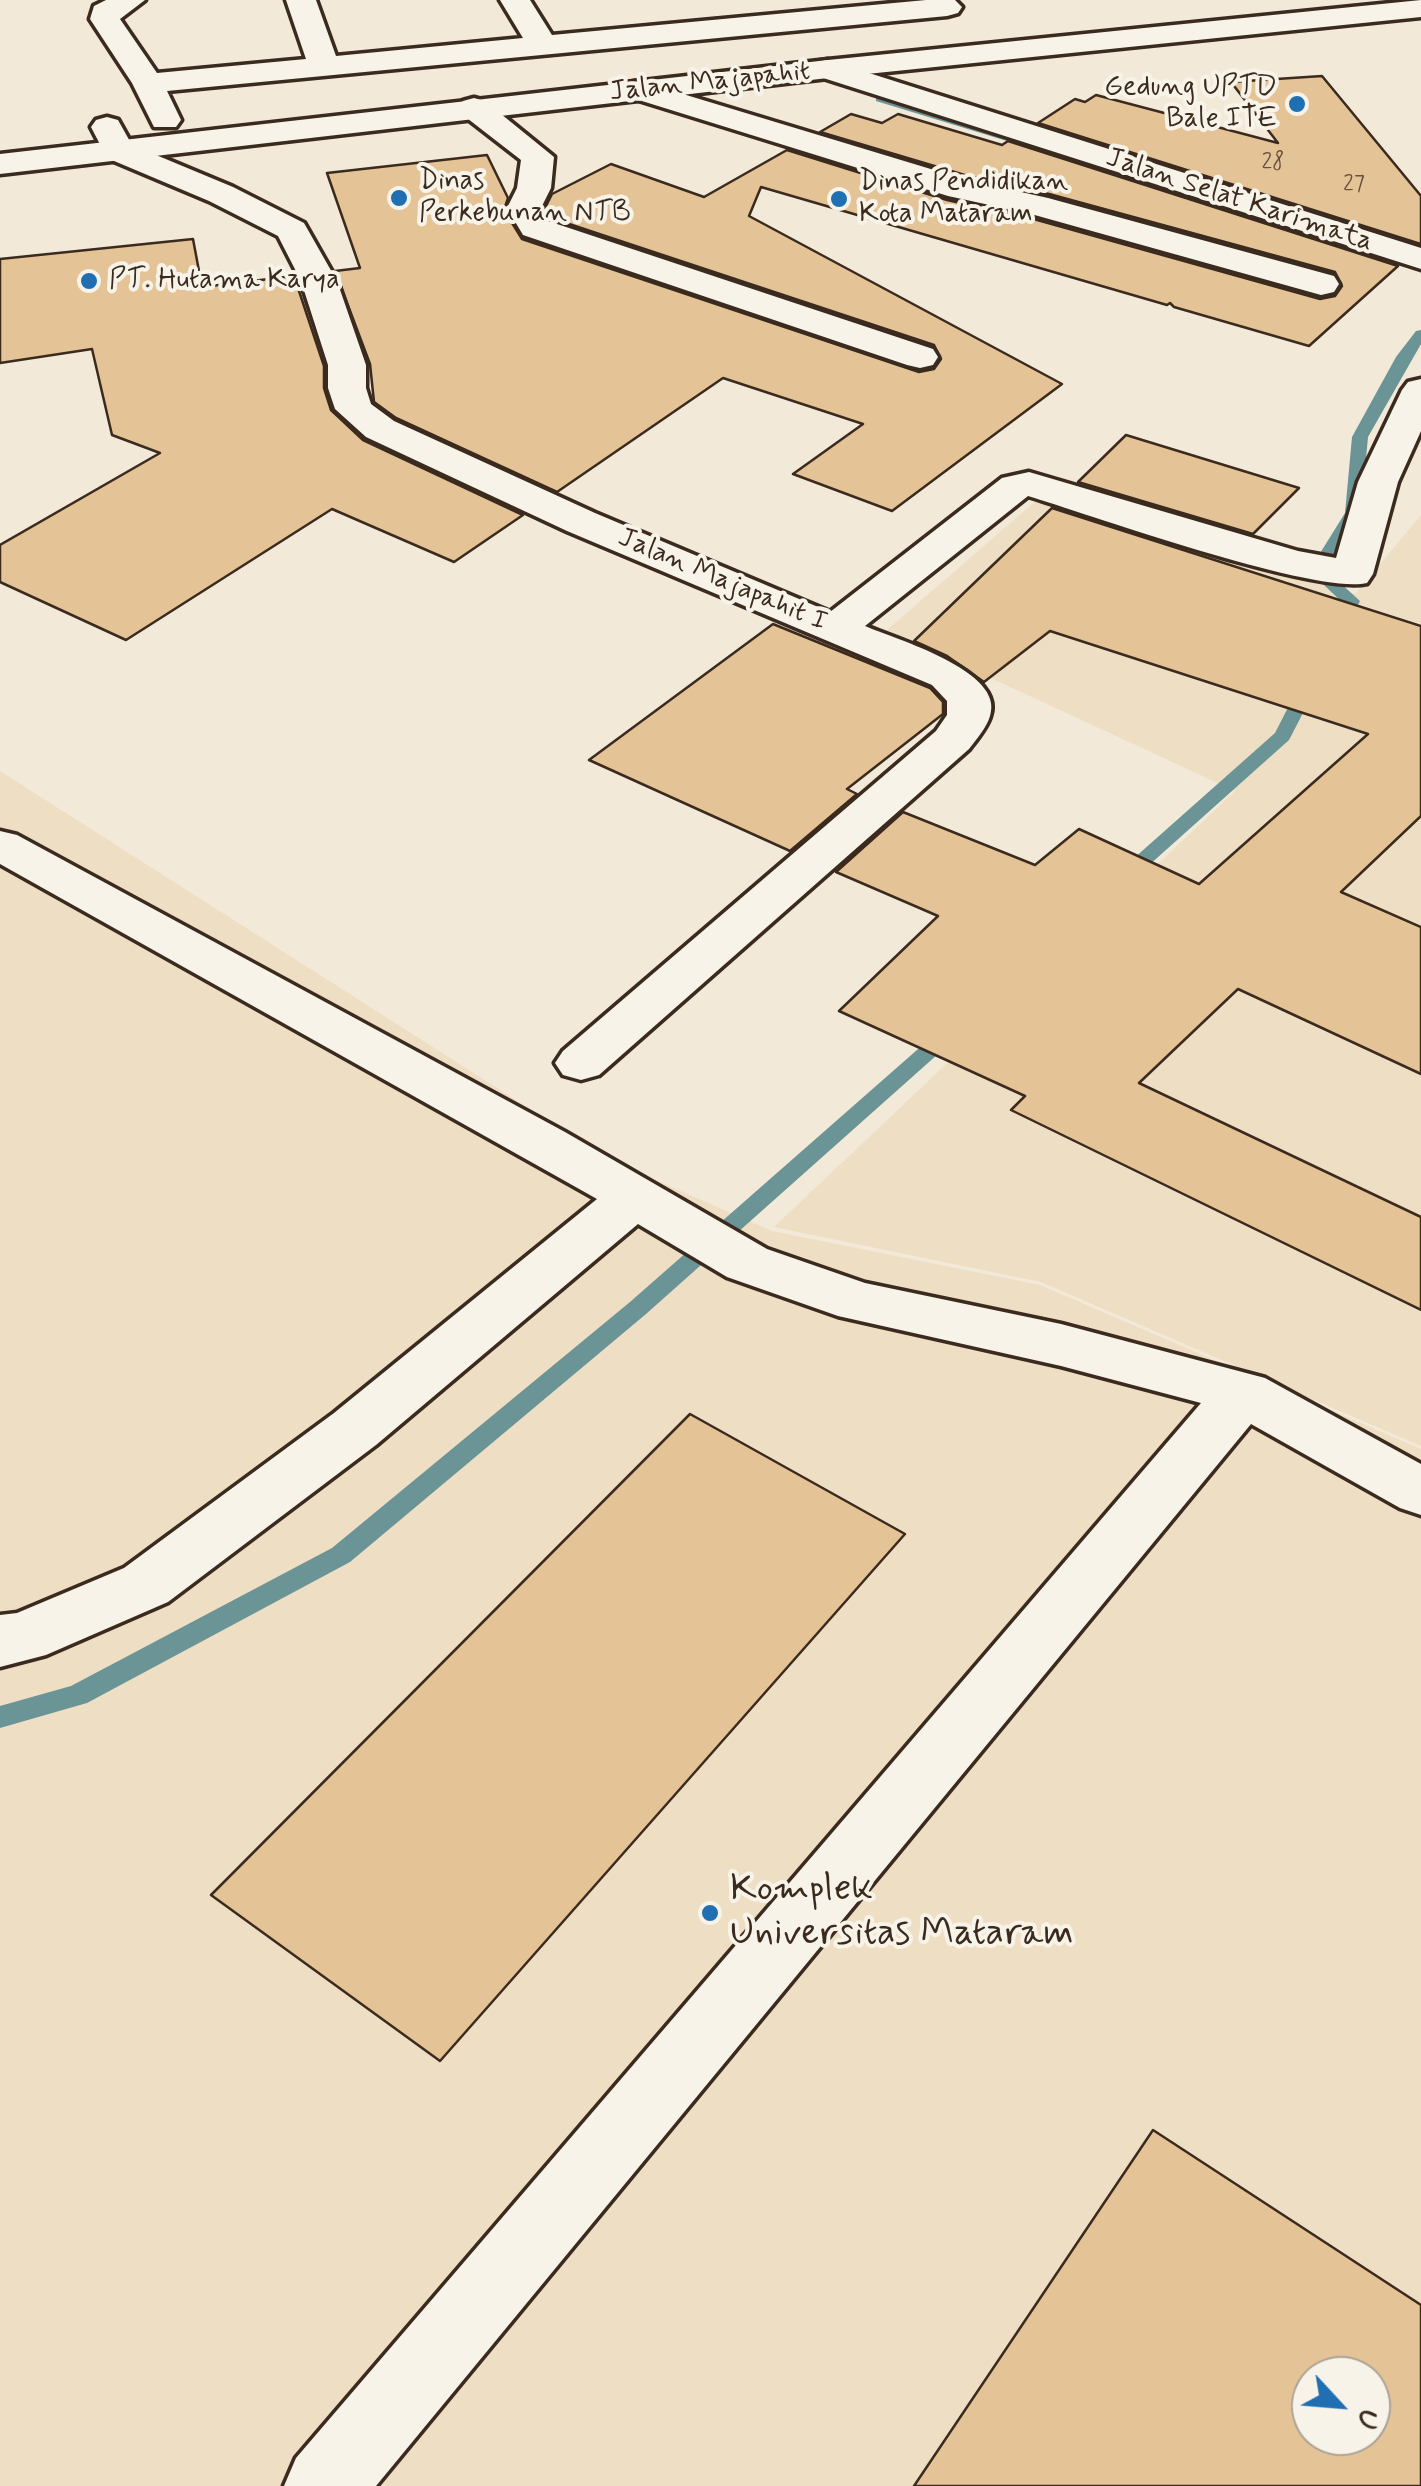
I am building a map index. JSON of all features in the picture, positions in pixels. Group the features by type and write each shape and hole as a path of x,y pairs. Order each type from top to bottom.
{"street":[{"path":"130,0 114,4 104,12 105,19 148,83 165,120"},
{"path":"301,0 324,65"},
{"path":"514,0 538,37"},
{"path":"538,37 666,8 831,0"},
{"name":"Jalan Majapahit","path":"0,164 113,139 165,120 1269,0"},
{"path":"148,83 538,37 944,3 971,30"},
{"name":"Jalan Majapahit","path":"0,140 113,139 474,108 1421,8"},
{"name":"Jalan Selat Karimata","path":"828,70 1421,259"},
{"path":"640,90 960,189 1036,205 1321,284"},
{"path":"474,108 538,157 534,188 524,208 536,228 920,357"},
{"name":"Jalan Majapahit I","path":"113,139 292,230 319,281 347,365 346,388 354,409 380,429 581,522 947,676 969,698 969,715 952,740 581,1063"},
{"path":"836,628 1016,486 1030,484 1291,562 1352,574 1378,482 1421,390"},
{"path":"0,845 546,1145 747,1264 858,1302 1060,1346 1244,1394 1421,1492"},
{"path":"0,1640 24,1637 146,1584 657,1212"},
{"path":"324,2486 1244,1394"}],"shaded area":[{"path":"1038,499 1355,594 1421,515 1421,1446 1041,1282 774,1227 1235,791 887,630"},
{"name":"Komplek Universitas Mataram","path":"0,771 610,1160 772,1231 1040,1285 1421,1449 1421,2486 0,2486"}],"building":[{"path":"1322,76 1421,196 1421,244 1038,123 1075,99 1085,102 1096,95 1278,143 1231,82"},
{"path":"851,114 882,123 898,114 1002,145 1008,141 1398,266 1309,346 761,187 749,216 1062,384 892,511 793,474 863,424 723,378 557,492 396,418 374,402 370,364 335,271 360,268 327,173 487,155 508,198 504,210 522,239 919,372 934,369 941,359 934,345 551,218 545,208 552,194 611,164 704,197 787,150 947,200 1030,218 1320,299 1335,296 1342,286 1335,272 1049,194 968,176 820,132"},
{"path":"193,239 202,287 294,276 324,366 324,388 331,410 363,440 523,515 454,562 332,509 126,640 0,582 0,545 160,453 112,435 92,349 0,363 0,259"},
{"path":"1126,435 1299,488 1253,534 1078,482"},
{"path":"1052,508 1421,626 1421,816 1341,892 1421,927 1421,1074 1238,989 1139,1083 1421,1217 1421,1310 1011,1110 1025,1096 839,1011 938,916 836,872 903,812 1035,865 1079,829 1199,884 1368,734 1050,631 984,682 947,656 914,641"},
{"path":"773,624 930,688 943,702 943,714 847,789 857,794 790,851 589,760"},
{"path":"690,1414 905,1534 440,2061 211,1895"},
{"path":"1153,2130 1421,2305 1421,2486 914,2486"}],"waterway":[{"path":"881,98 1025,142"},
{"path":"1337,629 1351,601 1317,571 1353,513 1360,437 1421,334"},
{"path":"1122,879 1283,736 1309,684"},
{"path":"0,1717 78,1695 341,1555 638,1308 949,1033"}],"place":[{"name":"Gedung UPTD Bale ITE","path":"1297,104"},
{"name":"Dinas Perkebunan NTB","path":"399,198"},
{"name":"Dinas Pendidikan Kota Mataram","path":"839,199"},
{"name":"PT. Hutama Karya","path":"89,281"},
{"name":"Komplek Universitas Mataram","path":"710,1913"}]}
